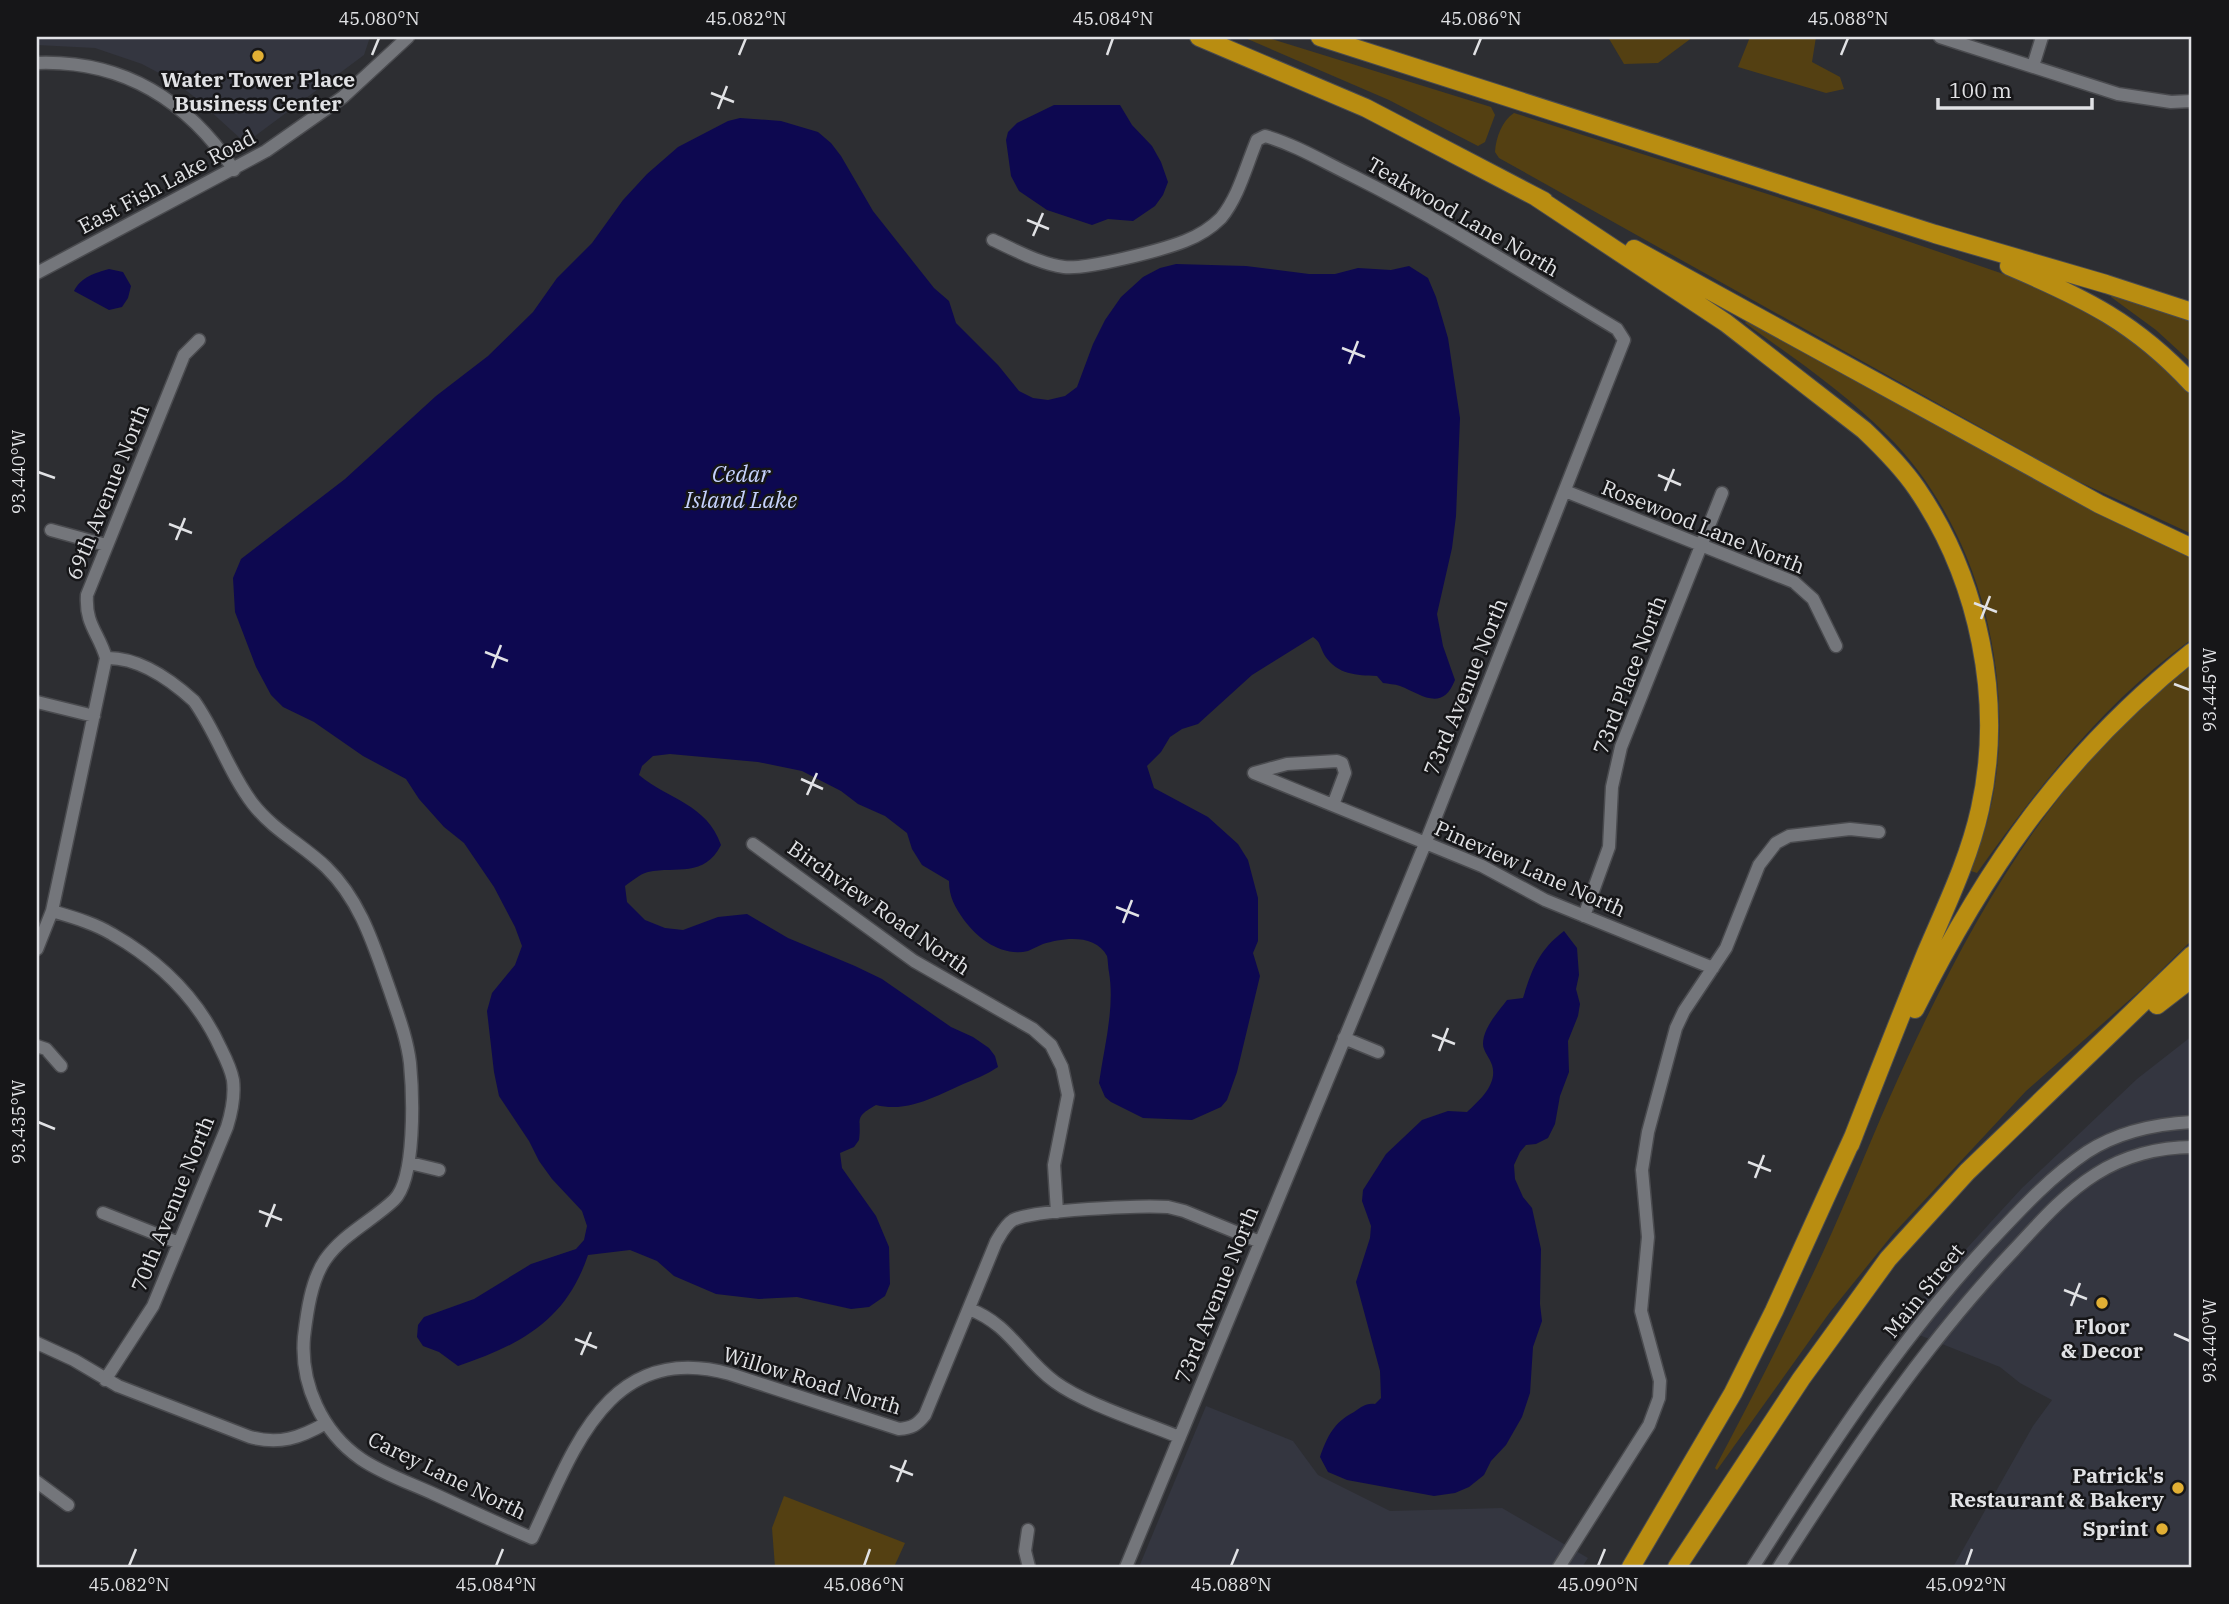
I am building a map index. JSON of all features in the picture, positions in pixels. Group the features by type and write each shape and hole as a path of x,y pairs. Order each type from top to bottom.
{"highway":[{"path":"1199,37 1366,108 1536,197 2099,504 2192,548"},
{"path":"1320,37 1935,234 2192,312"},
{"path":"1536,197 1726,323 1864,430 1884,449 1918,490 1947,543 1968,594 1983,657 1989,712 1988,762 1980,810 1965,859 1850,1146"},
{"path":"1935,234 2056,285 2102,309 2152,345 2192,384"},
{"path":"1631,1567 1733,1393 1779,1300 1882,1075 1983,884 2043,799 2093,741 2192,652"},
{"path":"1677,1567 1801,1379 1865,1289 1950,1191 2192,956"},
{"path":"2018,1123 2192,978"}],"street":[{"name":"East Fish Lake Road","path":"37,273 266,151 343,97 408,37"},
{"path":"1940,37 2118,94 2171,103 2192,101"},
{"path":"2032,66 2042,37"},
{"path":"37,63 78,64 108,71 141,84 179,107 196,122 234,170"},
{"name":"Teakwood Lane North","path":"993,240 1041,261 1063,267 1091,265 1183,242 1205,231 1220,218 1237,191 1258,140 1265,136 1384,191 1519,269 1617,329 1623,340 1621,349"},
{"name":"69th Avenue North","path":"106,659 103,647 90,625 86,604 91,581 184,355 199,340"},
{"name":"73rd Avenue North","path":"1126,1567 1424,844 1621,349"},
{"name":"Rosewood Lane North","path":"1565,491 1782,576 1804,589 1813,599 1836,646"},
{"name":"73rd Place North","path":"1584,916 1609,847 1612,787 1621,747 1722,493"},
{"path":"51,530 106,545"},
{"path":"37,949 52,911 106,659"},
{"name":"Carey Lane North","path":"106,659 129,660 140,664 194,701 253,804 285,835 327,868 344,887 359,909 372,938 407,1044 411,1082 410,1163 407,1178 397,1198 337,1245 324,1261 316,1279 306,1324 304,1357 314,1400 326,1423 342,1442 363,1460 532,1538"},
{"path":"37,702 94,716"},
{"name":"Pineview Lane North","path":"1333,805 1345,774 1342,763 1287,764 1254,773 1482,866 1537,897 1713,968"},
{"path":"1559,1567 1649,1424 1660,1398 1660,1381 1642,1311 1648,1237 1642,1170 1643,1152 1676,1028 1684,1011 1726,948 1759,865 1776,843 1789,836 1850,829 1879,832"},
{"name":"Birchview Road North","path":"754,844 914,961 1032,1029 1051,1045 1062,1067 1068,1095 1054,1165 1057,1212"},
{"name":"70th Avenue North","path":"52,911 112,933 171,977 201,1010 226,1058 232,1077 233,1109 179,1243 145,1319 105,1380"},
{"path":"1344,1038 1378,1052"},
{"path":"37,1046 46,1049 61,1066"},
{"name":"Main Street","path":"1753,1567 1816,1468 1882,1373 1970,1264 2034,1196 2068,1166 2108,1141 2153,1126 2192,1122"},
{"name":"Main Street","path":"1779,1567 1867,1432 1926,1353 1988,1277 2044,1218 2077,1187 2117,1163 2161,1149 2192,1147"},
{"path":"410,1163 439,1170"},
{"path":"1179,1437 1069,1391 1047,1375 995,1320 969,1309 996,1242 1010,1223 1019,1218 1057,1212 1168,1207 1260,1242"},
{"path":"103,1213 179,1243"},
{"name":"Willow Road North","path":"532,1538 579,1439 592,1419 617,1394 635,1382 653,1375 685,1369 706,1369 730,1374 899,1429 910,1429 925,1415 969,1309"},
{"path":"37,1343 129,1391 265,1441 281,1442 296,1438 326,1423"},
{"path":"37,1482 68,1505"},
{"path":"1028,1530 1025,1551 1029,1567"}],"shaded area":[{"path":"37,37 370,37 364,55 251,139 242,140 174,81 142,64 95,48 37,45"},
{"path":"1243,37 1265,37 1491,107 1495,115 1485,142 1478,146 1389,100"},
{"path":"1608,37 1693,37 1658,63 1624,64"},
{"path":"1750,37 1816,37 1812,62 1840,77 1844,89 1826,93 1738,67"},
{"path":"1514,113 1811,208 2080,303 2168,366 2192,394 2192,534 2071,478 1499,158 1495,152 1498,135 1506,120"},
{"path":"2113,293 2192,318 2192,363 2156,330 2111,297"},
{"path":"1748,320 2192,554 2192,639 2130,690 2075,747 2024,809 1977,873 1971,871 1990,810 1998,761 1999,711 1995,660 1984,609 1968,561 1946,515 1919,472 1887,435 1836,390 1745,323"},
{"path":"2192,665 2192,940 2143,988 2026,1091 1893,1234 1830,1312 1717,1470 1715,1468 1824,1250 1916,1039 1978,920 2013,862 2052,807 2094,755 2141,708"},
{"path":"2192,1036 2192,1567 1953,1567 2033,1426 2052,1400 2020,1383 2000,1367 1899,1327 1936,1282 2022,1188 2137,1079"},
{"path":"1206,1406 1293,1441 1318,1475 1390,1511 1502,1508 1588,1558 1582,1567 1139,1567"},
{"path":"784,1496 905,1543 894,1567 775,1567 772,1528"}],"water":[{"path":"1054,105 1120,105 1132,125 1152,146 1168,182 1155,206 1133,221 1108,219 1092,225 1047,210 1019,191 1011,176 1006,140 1008,132 1017,123"},
{"name":"Cedar Island Lake","path":"740,118 781,121 818,132 831,143 873,211 934,288 949,301 956,323 998,365 1019,391 1033,398 1048,400 1065,396 1077,387 1093,344 1121,297 1143,277 1160,268 1176,264 1246,266 1309,274 1335,274 1358,268 1391,270 1409,266 1428,278 1448,338 1460,418 1456,516 1452,548 1437,614 1443,646 1455,680 1444,696 1437,699 1423,696 1398,685 1383,683 1377,676 1355,674 1336,667 1313,637 1252,675 1198,724 1182,729 1170,737 1161,752 1147,766 1154,788 1208,817 1238,844 1248,860 1258,898 1258,941 1253,953 1260,976 1237,1072 1227,1100 1221,1107 1192,1120 1143,1118 1105,1097 1099,1083 1111,1000 1107,956 1095,944 1078,939 1059,940 1018,952 992,945 976,934 961,915 951,897 949,881 922,865 912,849 907,833 885,816 858,804 841,791 802,771 758,762 670,754 653,756 642,766 639,775 697,811 715,831 721,845 714,855 698,866 648,872 625,886 627,902 645,920 665,928 683,930 718,917 747,914 788,938 882,979 951,1027 989,1048 998,1067 938,1096 914,1104 902,1107 876,1105 861,1116 859,1140 854,1147 840,1153 842,1168 876,1216 889,1247 890,1284 885,1296 869,1307 851,1309 797,1297 759,1299 716,1294 674,1276 657,1261 630,1250 588,1255 579,1278 554,1314 521,1339 458,1366 439,1352 423,1346 417,1337 418,1325 424,1317 474,1299 531,1264 576,1249 584,1240 587,1226 582,1211 539,1161 499,1096 487,1011 492,993 515,965 522,946 494,887 464,843 444,827 419,799 406,779 363,756 314,722 283,707 271,695 256,667 235,612 233,578 241,559 345,479 436,396 488,356 533,312 557,278 592,243 623,200 647,174 678,147 728,121"},
{"path":"109,269 123,272 131,286 122,307 109,310 74,291 84,279"},
{"path":"1564,931 1577,948 1579,975 1576,989 1580,1004 1578,1016 1568,1041 1569,1072 1560,1096 1555,1124 1548,1138 1526,1145 1514,1165 1515,1179 1523,1197 1532,1208 1541,1249 1542,1321 1533,1347 1530,1393 1522,1417 1484,1475 1469,1487 1455,1493 1434,1496 1347,1480 1328,1472 1320,1457 1325,1443 1341,1420 1364,1406 1375,1404 1381,1398 1380,1371 1356,1282 1370,1238 1371,1226 1362,1201 1363,1190 1386,1154 1422,1120 1448,1111 1467,1112 1482,1097 1490,1085 1493,1072 1483,1044 1488,1026 1507,1000 1523,998 1538,961 1548,945"}],"place":[{"name":"Water Tower Place Business Center","path":"258,56"},
{"name":"Floor & Decor","path":"2102,1303"},
{"name":"Patrick's Restaurant & Bakery","path":"2178,1488"},
{"name":"Sprint","path":"2162,1529"}]}
